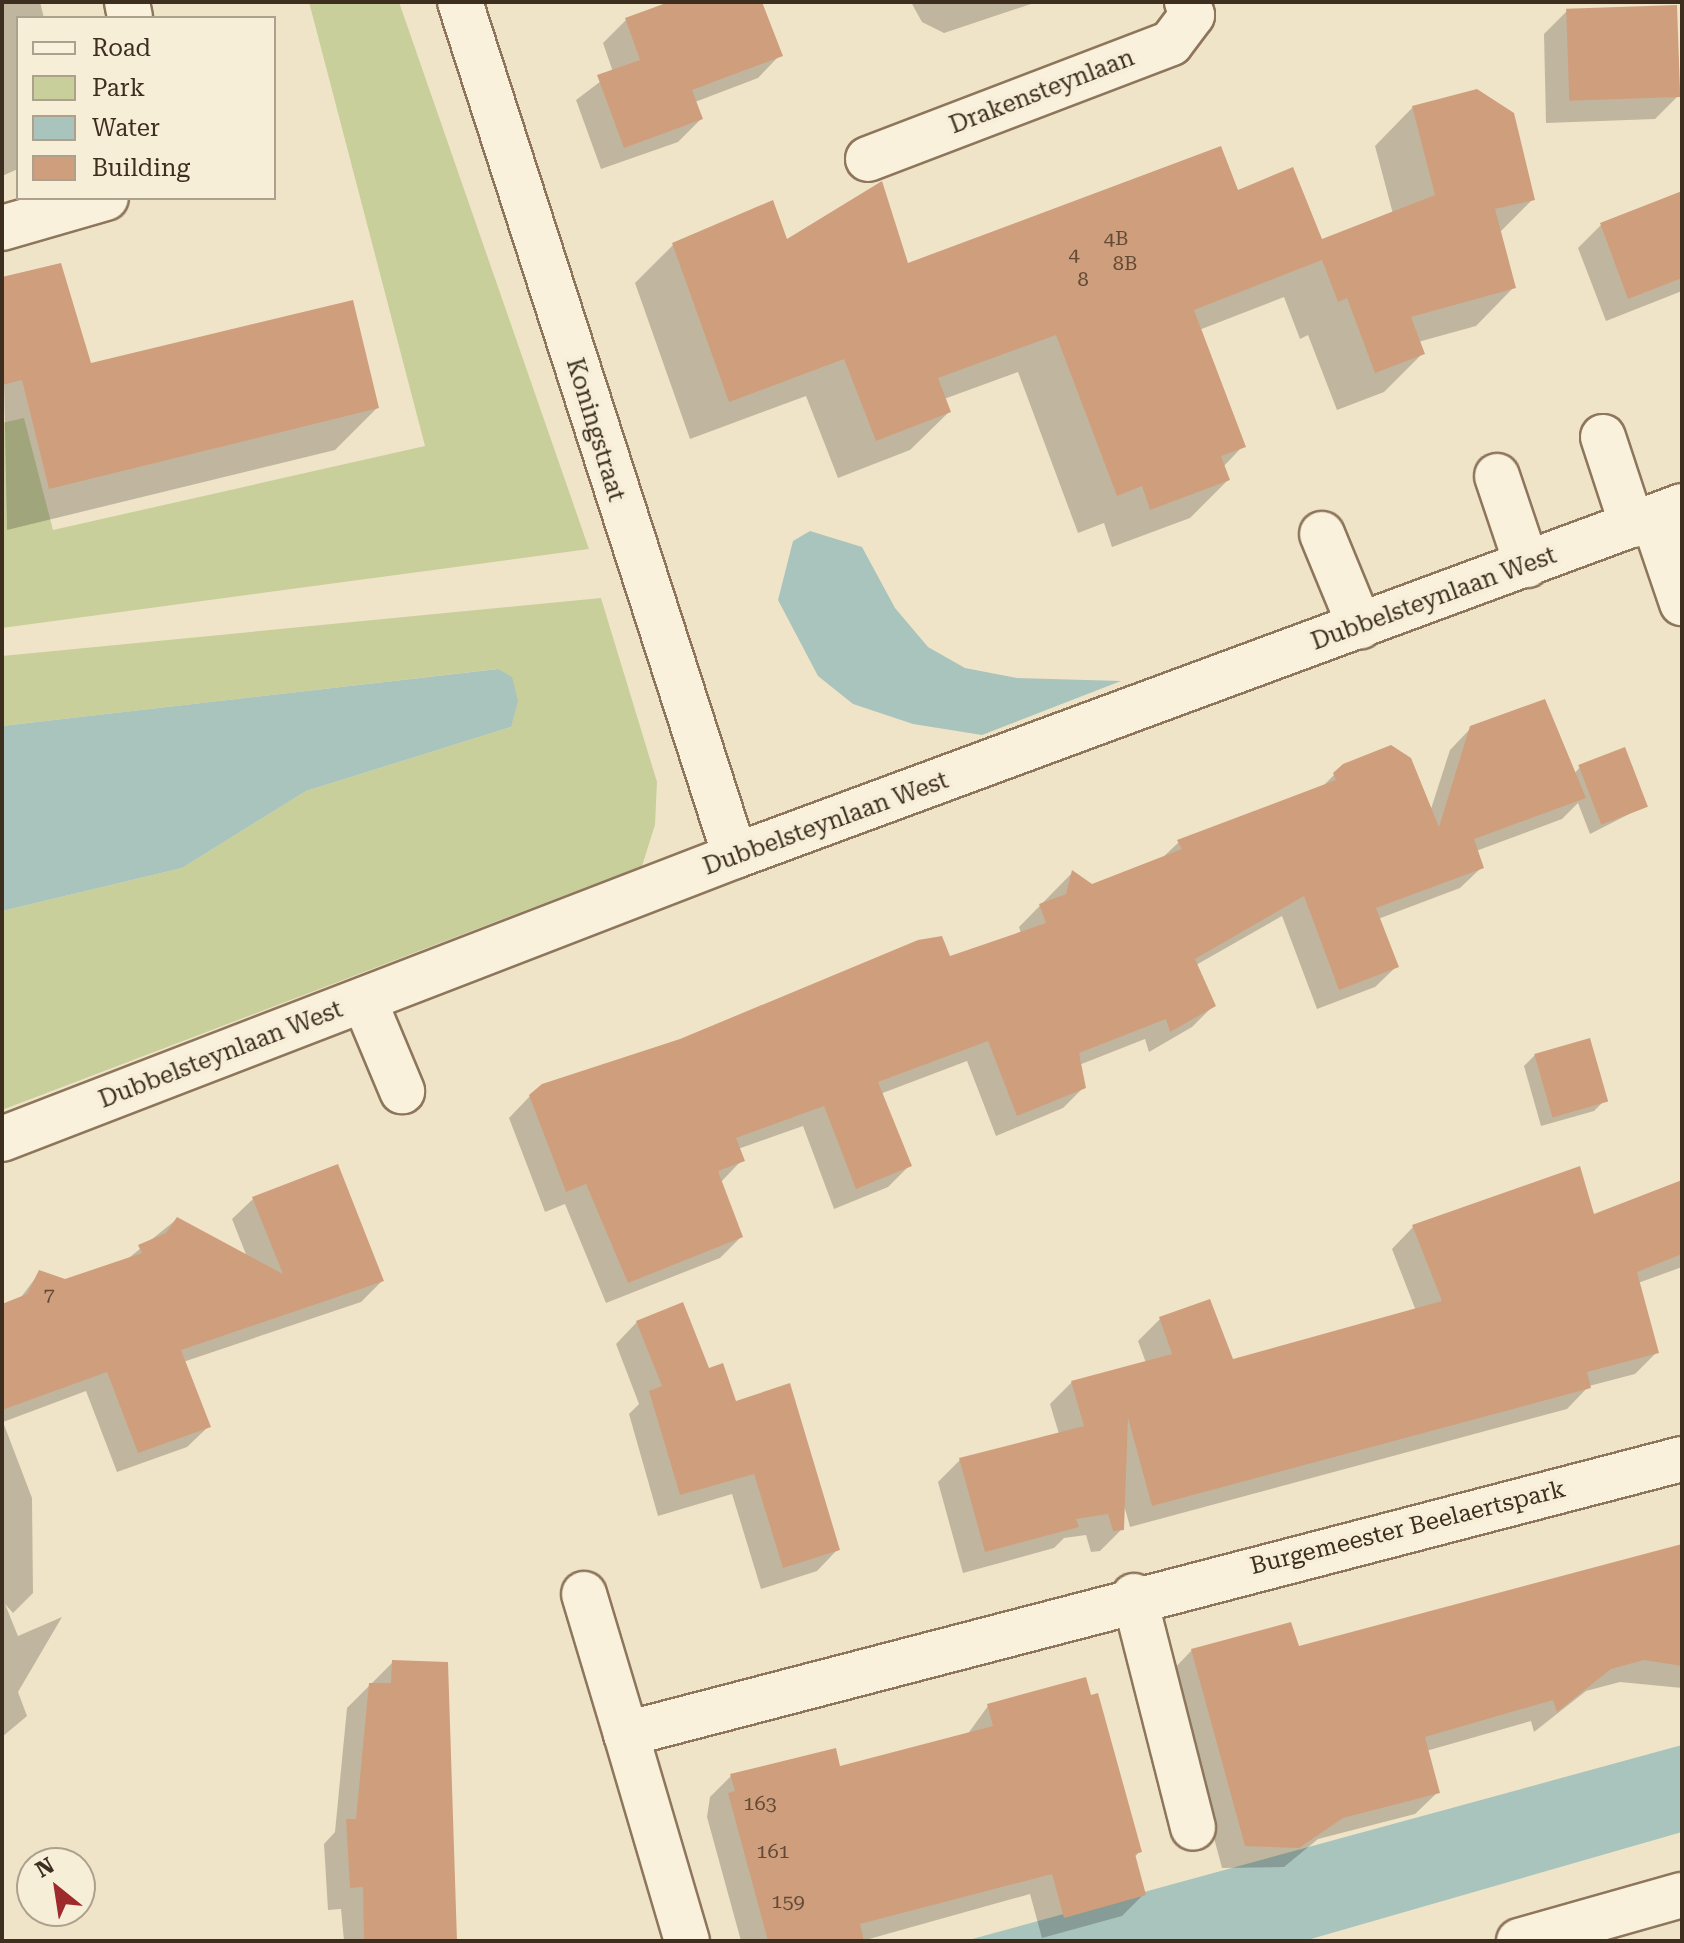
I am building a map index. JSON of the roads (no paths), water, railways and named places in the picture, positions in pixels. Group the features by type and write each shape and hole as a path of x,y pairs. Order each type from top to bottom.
{"street":[{"name":"Koningstraat","path":"460,2 735,856"},
{"name":"Drakensteynlaan","path":"868,159 1171,43 1192,15 1187,2"},
{"path":"2,228 99,200"},
{"path":"1608,457 1656,516 1682,603"},
{"path":"1504,495 1527,565"},
{"name":"Dubbelsteynlaan West","path":"2,1139 735,856 1353,608 1527,565 1656,516"},
{"path":"1322,534 1353,608"},
{"path":"364,1000 402,1091"},
{"name":"Burgemeester Beelaertspark","path":"626,1734 1134,1596 1682,1459"},
{"path":"584,1594 687,1941"},
{"path":"1134,1596 1193,1828"},
{"path":"1519,1941 1682,1895"}],"water":[{"path":"810,531 862,547 895,608 928,647 965,668 1017,678 1121,681 982,735 913,724 853,704 818,676 778,600 793,541"},
{"path":"498,669 512,677 518,701 511,727 306,791 182,868 2,911 2,726"},
{"path":"1682,1745 1682,1832 1304,1941 965,1941"}]}
